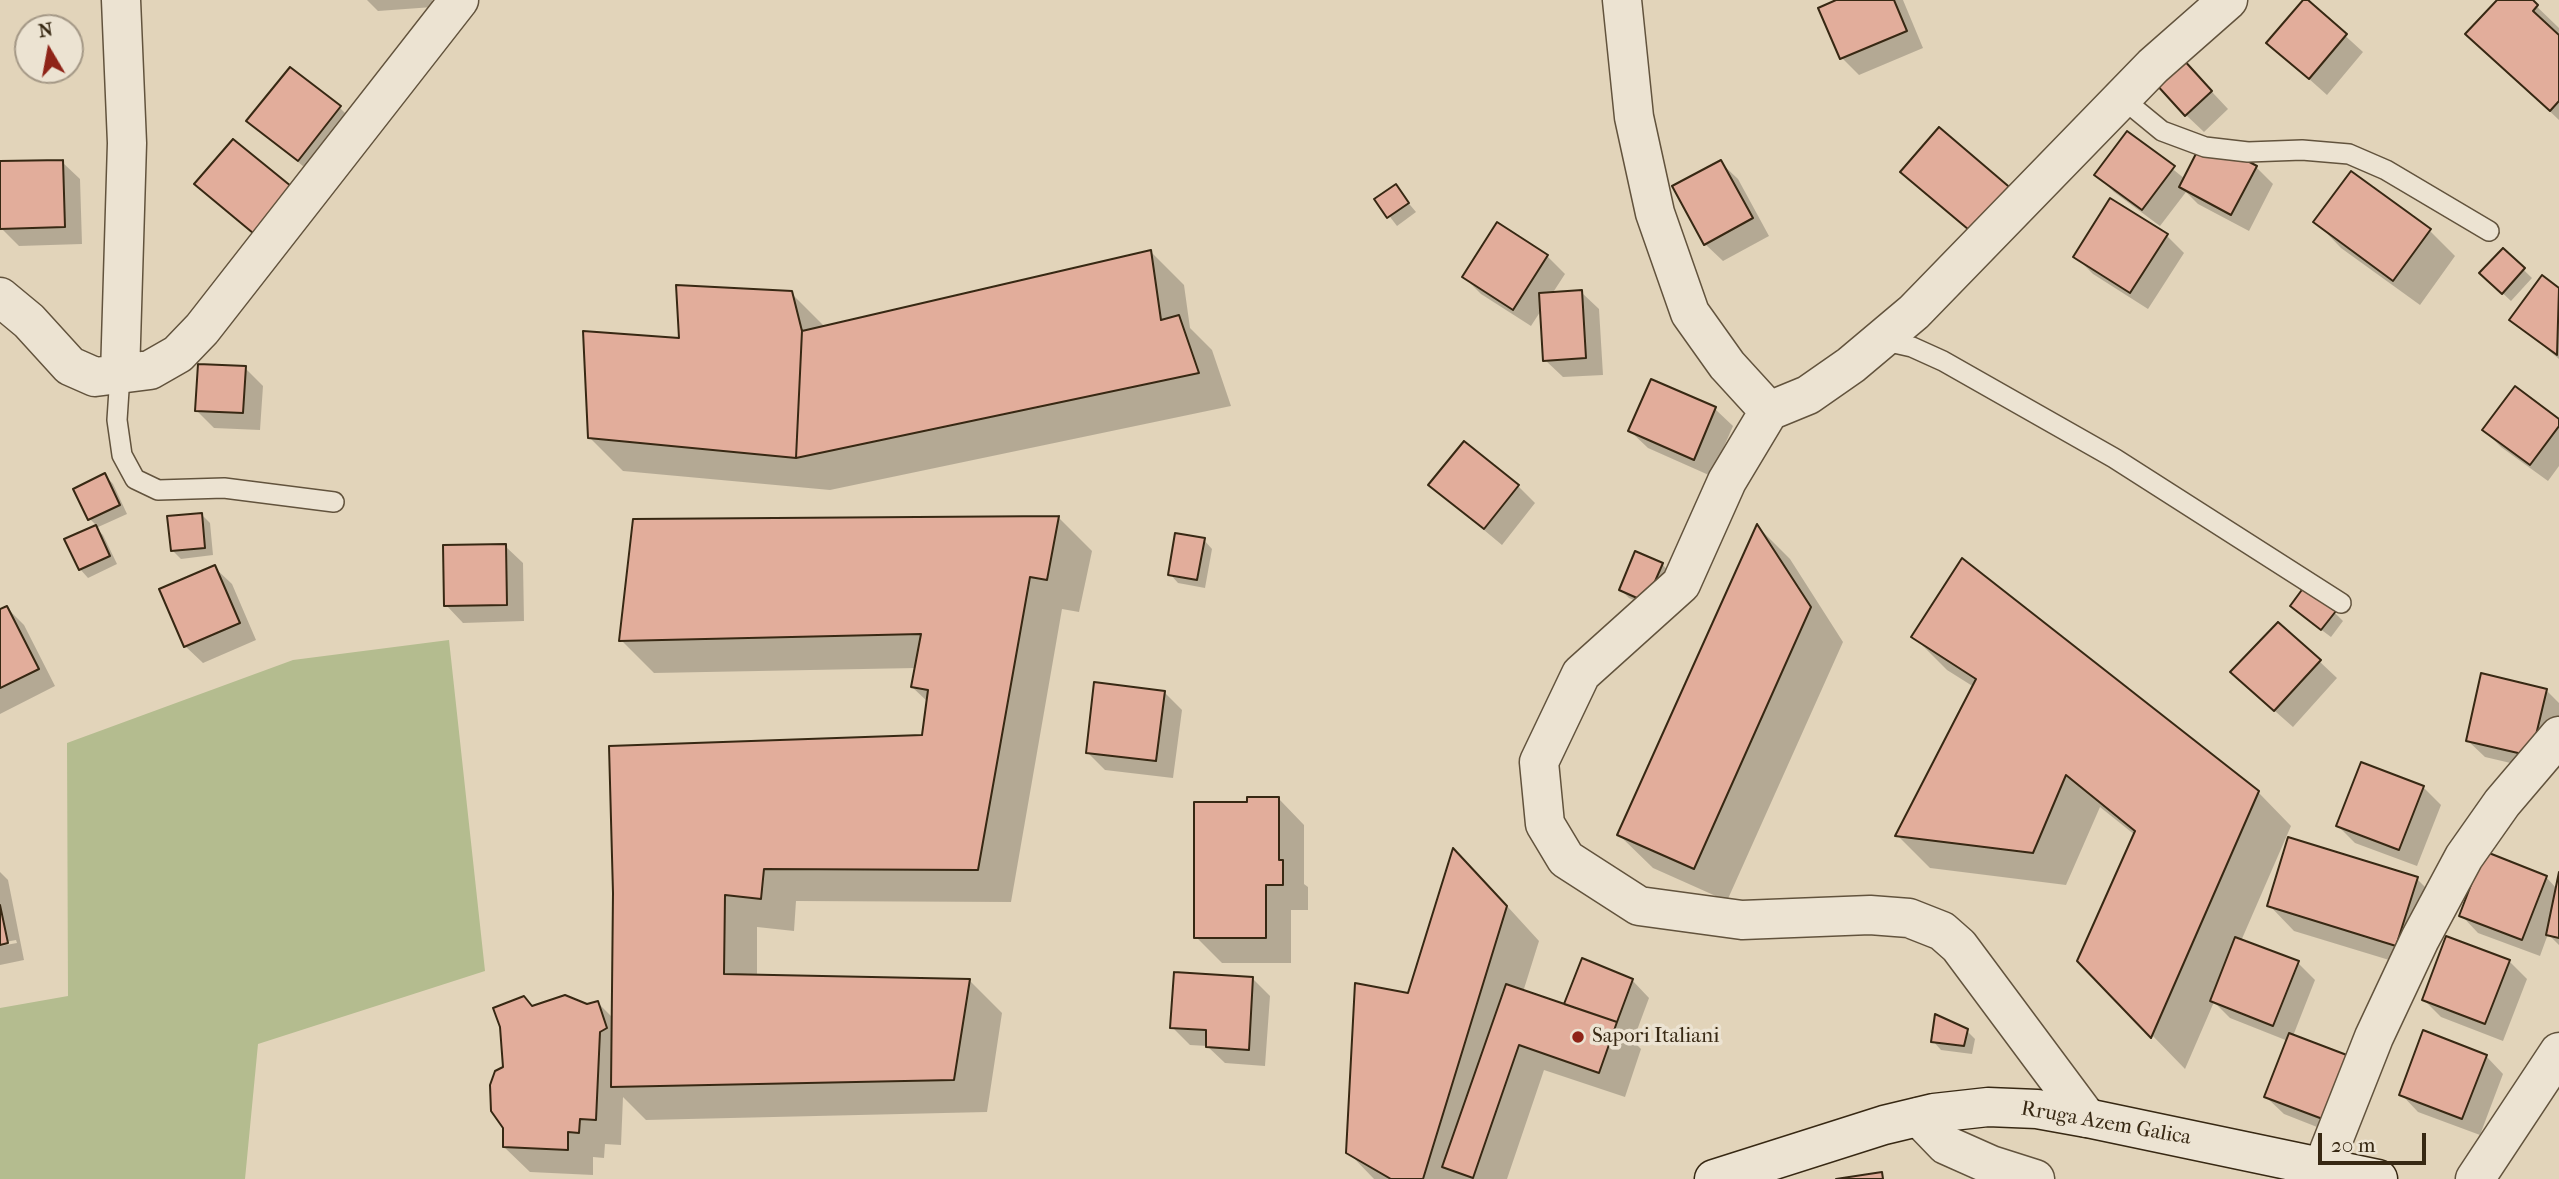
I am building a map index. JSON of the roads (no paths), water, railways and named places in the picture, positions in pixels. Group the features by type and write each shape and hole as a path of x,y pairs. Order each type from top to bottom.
{"street":[{"path":"120,374 127,143 121,0"},
{"path":"0,297 29,321 70,366 95,376 150,370 178,354 202,329 460,0"},
{"path":"1622,0 1636,129 1655,213 1690,313 1727,365 1769,411"},
{"path":"2087,1118 1959,946 1942,931 1909,918 1870,915 1742,920 1639,906 1566,859 1545,824 1539,762 1581,674 1681,584 1727,481 1769,411 1808,395 1881,340 1964,264 2153,66 2228,0"},
{"path":"2323,1166 2374,1037 2458,868 2502,803 2559,736"},
{"path":"2475,1179 2559,1052"},
{"name":"Rruga Azem Galica","path":"1714,1179 1919,1117 1988,1107 2037,1109 2087,1118 2378,1179"},
{"path":"1919,1117 1946,1145 1991,1166 2035,1179"}],"lane":[{"path":"2123,99 2162,131 2205,147 2248,152 2302,150 2349,153 2386,170 2489,231"},
{"path":"1881,340 1912,347 1943,361 2114,458 2341,603"},
{"path":"120,374 117,420 122,455 135,479 158,490 224,488 334,502"}],"place":[{"name":"Sapori Italiani","path":"1578,1037"}]}
